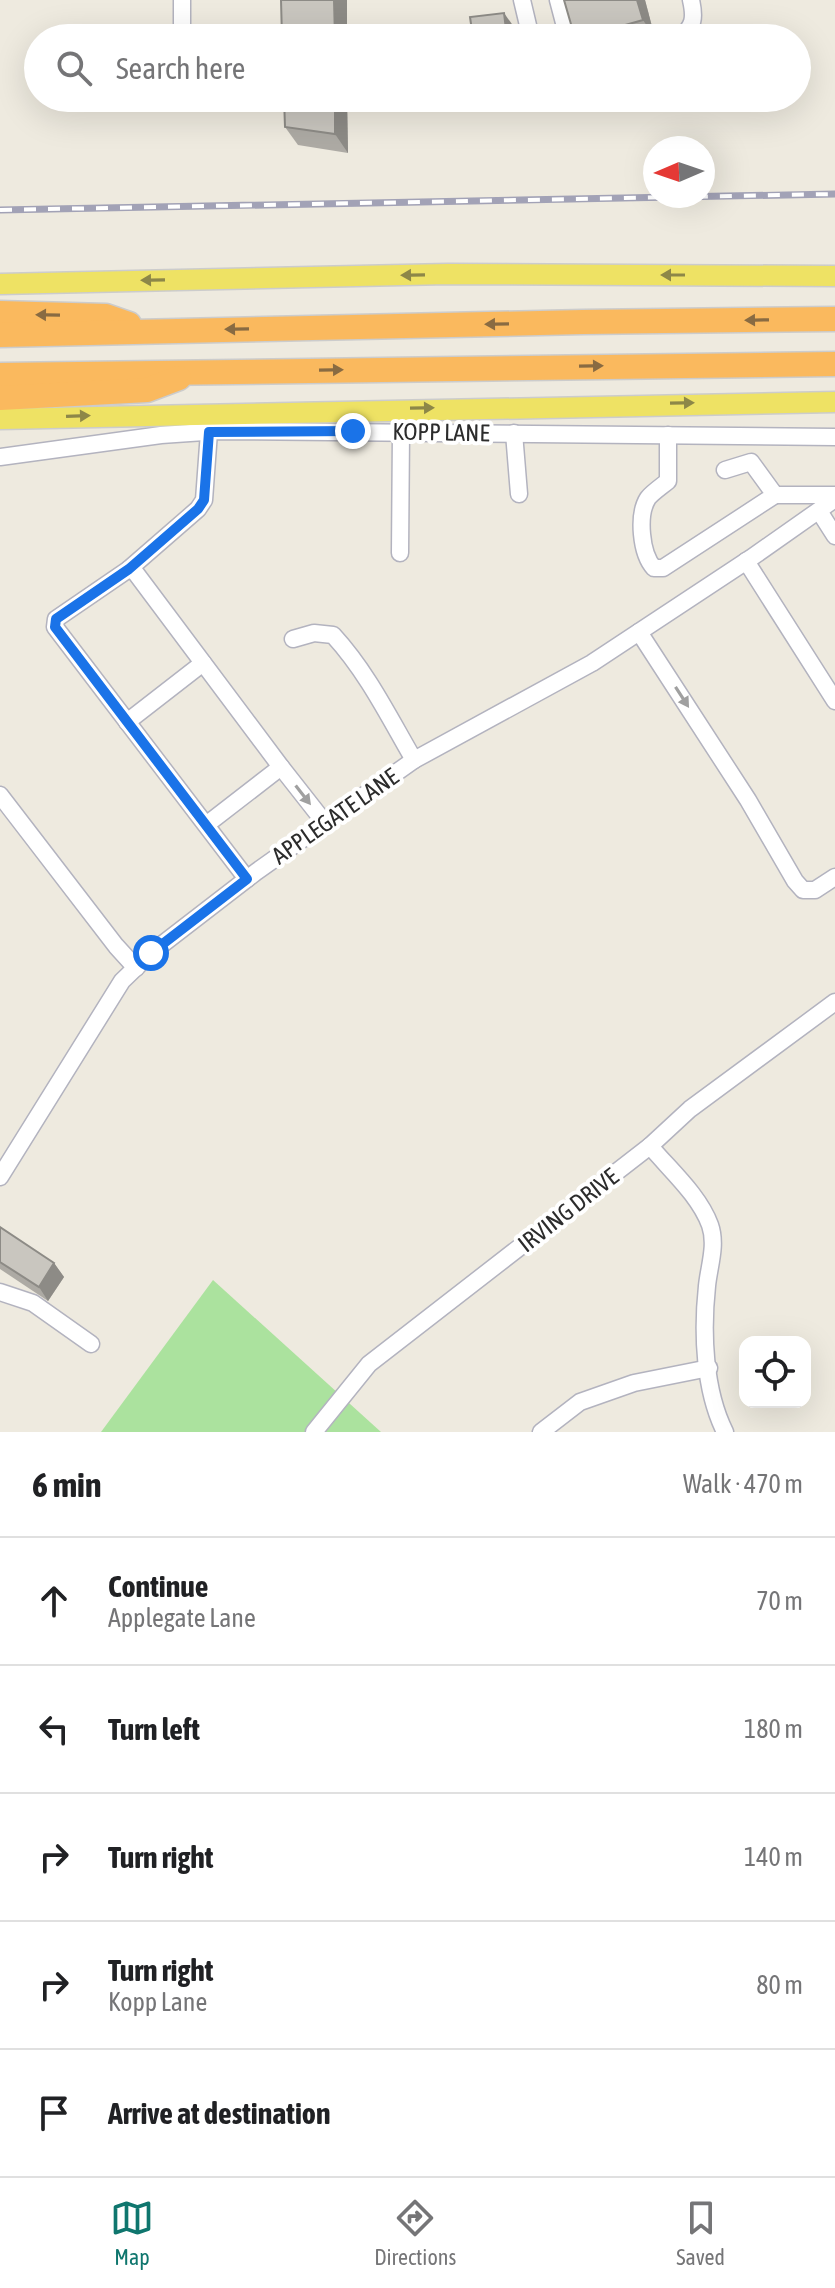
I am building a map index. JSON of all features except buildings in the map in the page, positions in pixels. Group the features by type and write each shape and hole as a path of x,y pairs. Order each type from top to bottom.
{"highway":[{"path":"0,313 106,316 150,331"},
{"path":"0,335 835,319"},
{"path":"0,375 835,364"},
{"path":"0,398 147,390 197,372"}],"main road":[{"path":"0,284 448,274 835,276"},
{"path":"0,419 835,402"}],"street":[{"path":"182,0 182,24"},
{"path":"522,0 528,24"},
{"path":"558,0 564,24"},
{"path":"691,0 695,17 692,24"},
{"path":"209,432 204,500 198,509 129,569 56,619 55,627 247,879"},
{"name":"KOPP LANE","path":"0,457 161,435 209,432 835,437"},
{"path":"400,553 401,432"},
{"path":"514,433 519,494"},
{"path":"668,435 668,481 649,497 643,509 641,526 649,562 654,568 663,568 775,495 835,497"},
{"path":"754,436 751,462 775,495"},
{"path":"725,470 751,462"},
{"name":"APPLEGATE LANE","path":"1,1173 122,981 136,968 247,879 414,760 592,663 746,561 835,497"},
{"path":"819,511 835,536"},
{"path":"746,561 835,701"},
{"path":"129,569 135,572 325,823"},
{"path":"639,632 748,800 795,881 803,890 815,890 835,877"},
{"path":"293,639 314,633 333,635 348,651 381,700 414,760"},
{"path":"127,722 203,663"},
{"path":"206,825 281,767"},
{"path":"0,795 136,968"},
{"name":"IRVING DRIVE","path":"314,1432 369,1364 650,1146 690,1109 835,1002"},
{"path":"650,1146 693,1197 710,1225 713,1253 707,1286 706,1345 716,1414 725,1432"},
{"path":"0,1292 33,1303 91,1344"},
{"path":"541,1432 580,1402 634,1383 709,1368"}],"green space":[{"path":"213,1280 381,1432 101,1432"}],"railway":[{"path":"0,210 835,194"}],"route":[{"path":"151,953 247,879 55,627 56,619 129,569 198,509 204,500 209,432 353,431"}]}
